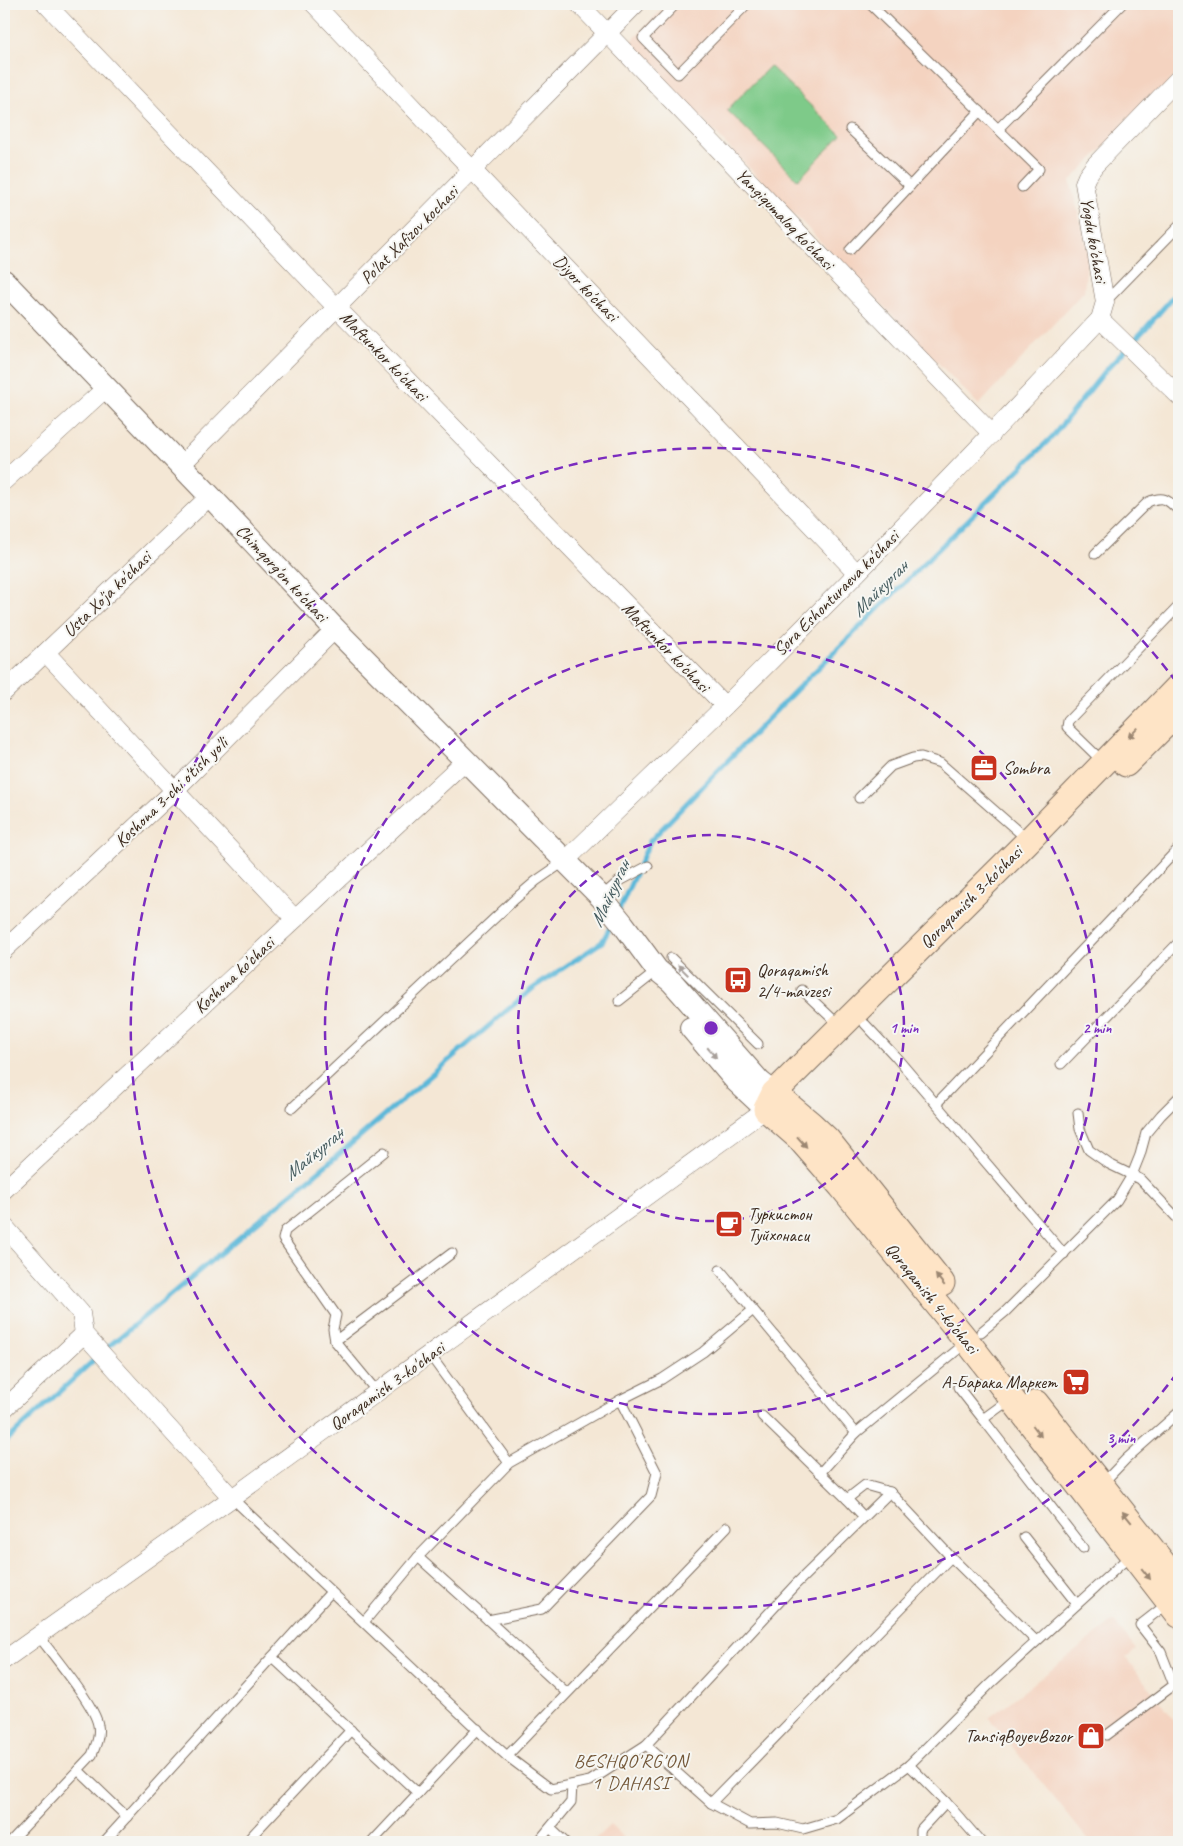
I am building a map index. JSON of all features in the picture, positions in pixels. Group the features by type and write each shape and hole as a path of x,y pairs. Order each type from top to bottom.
{"main road":[{"name":"Qoraqamish 3-ko'chasi","path":"776,1102 815,1073 1170,720 1179,686"},
{"name":"Qoraqamish 3-ko'chasi","path":"776,1102 840,1026 1104,763 1170,720"},
{"name":"Qoraqamish 4-ko'chasi","path":"776,1102 827,1139 974,1336 1101,1485 1177,1599"},
{"name":"Qoraqamish 4-ko'chasi","path":"974,1336 1012,1398 1131,1554 1177,1599"}],"street":[{"name":"Maftunkor ko'chasi","path":"46,4 337,308 724,706"},
{"name":"Diyor ko'chasi","path":"314,4 857,573"},
{"name":"Yangiqumaloq ko'chasi","path":"579,4 992,434"},
{"name":"Po'lat Xafizov kochasi","path":"181,465 636,4"},
{"name":"Yogdu ko'chasi","path":"1103,311 1084,183 1095,165 1179,78"},
{"name":"Chimqorg'on ko'chasi","path":"4,281 335,629 565,860 664,964 672,982 776,1102"},
{"name":"Sora Eshonturaeva ko'chasi","path":"565,860 724,706 857,573 992,434 1103,311"},
{"path":"1103,311 1179,396"},
{"path":"4,481 106,388"},
{"name":"Usta Xo'ja ko'chasi","path":"4,692 210,496"},
{"name":"Koshona 3-chi o'tish yo'li","path":"4,950 175,790 335,629"},
{"path":"46,653 295,919"},
{"name":"Koshona ko'chasi","path":"4,1190 465,761"},
{"name":"Qoraqamish 3-ko'chasi","path":"4,1660 378,1393 776,1102"},
{"path":"4,1226 81,1313 84,1334 232,1498"},
{"path":"4,1409 84,1334"}],"lane":[{"path":"676,4 643,38 678,74 747,4"},
{"path":"998,129 1122,4"},
{"path":"873,5 1039,169 1022,187"},
{"path":"850,250 980,111"},
{"path":"850,129 910,186"},
{"path":"1103,311 1179,226"},
{"path":"1096,554 1148,502 1156,498 1167,500 1179,511"},
{"path":"1104,763 1067,727 1068,721 1179,606"},
{"path":"859,798 891,766 921,757 940,763 1028,840"},
{"path":"936,1104 1179,848"},
{"path":"292,1108 515,899 565,860"},
{"path":"612,910 618,882 648,866"},
{"path":"1061,1064 1179,942"},
{"path":"619,1001 664,964 758,1044"},
{"path":"802,990 840,1026"},
{"path":"864,1024 936,1104 1064,1254"},
{"path":"820,1473 856,1433 1005,1312 1116,1200 1132,1175 1146,1133 1160,1115 1179,1097"},
{"path":"1078,1112 1080,1129 1089,1150 1109,1164 1140,1179 1178,1219"},
{"path":"378,1393 336,1341 333,1329 336,1315 283,1239 285,1231 384,1152"},
{"path":"336,1341 452,1253"},
{"path":"720,1270 856,1433"},
{"path":"364,1622 418,1557 509,1463 620,1400 662,1379 703,1352 753,1310"},
{"path":"430,1355 509,1463"},
{"path":"958,1387 1083,1548"},
{"path":"983,1419 1012,1398"},
{"path":"488,1620 542,1609 651,1496 657,1473 620,1400"},
{"path":"1101,1485 1126,1459 1179,1412"},
{"path":"762,1416 864,1517"},
{"path":"846,1499 865,1485 890,1492 951,1557 1036,1641"},
{"path":"232,1498 507,1756 551,1789 590,1781 646,1745 795,1585 890,1492"},
{"path":"507,1756 566,1692 728,1527"},
{"path":"1024,1537 1077,1604"},
{"path":"646,1745 711,1803 750,1824 777,1823 803,1829 837,1819 909,1766 990,1684 1131,1554"},
{"path":"418,1557 566,1692"},
{"path":"711,1803 951,1557"},
{"path":"104,1842 331,1592"},
{"path":"1107,1735 1174,1685 1161,1652 1140,1625 1177,1599"},
{"path":"13,1841 92,1755 99,1738 98,1723 83,1696 38,1635"},
{"path":"272,1657 418,1793"},
{"path":"372,1842 478,1729"},
{"path":"246,1842 351,1730"},
{"path":"909,1766 946,1802 981,1842"},
{"path":"78,1770 127,1817"},
{"path":"538,1842 571,1802 572,1785"},
{"path":"923,1842 920,1838 920,1830 946,1802"},
{"path":"550,1828 565,1842"}],"shaded area":[{"path":"667,4 1179,4 1179,72 1070,181 1088,251 1084,291 979,405 629,44"},
{"name":"TansiqBoyevBozor","path":"1114,1621 1136,1650 1126,1658 1179,1726 1179,1842 1090,1842 989,1718"},
{"path":"610,1825 628,1842 592,1842"}],"green space":[{"path":"770,66 841,135 798,180 727,110"}],"waterway":[{"name":"Майкурган","path":"619,910 650,841 796,690 1052,437 1106,370 1179,290"},
{"name":"Майкурган","path":"4,1443 109,1346 331,1161 532,989 602,942 613,922"}],"place":[{"name":"Sombra","path":"984,768"},
{"name":"Qoraqamish 2/4-mavzesi","path":"738,980"},
{"name":"Туркистон Туйхонаси","path":"729,1224"},
{"name":"А-Барака Маркет","path":"1076,1382"},
{"name":"TansiqBoyevBozor","path":"1091,1736"}],"district":[{"name":"BESHQO'RG'ON 1 DAHASI","path":"631,1771"}]}
